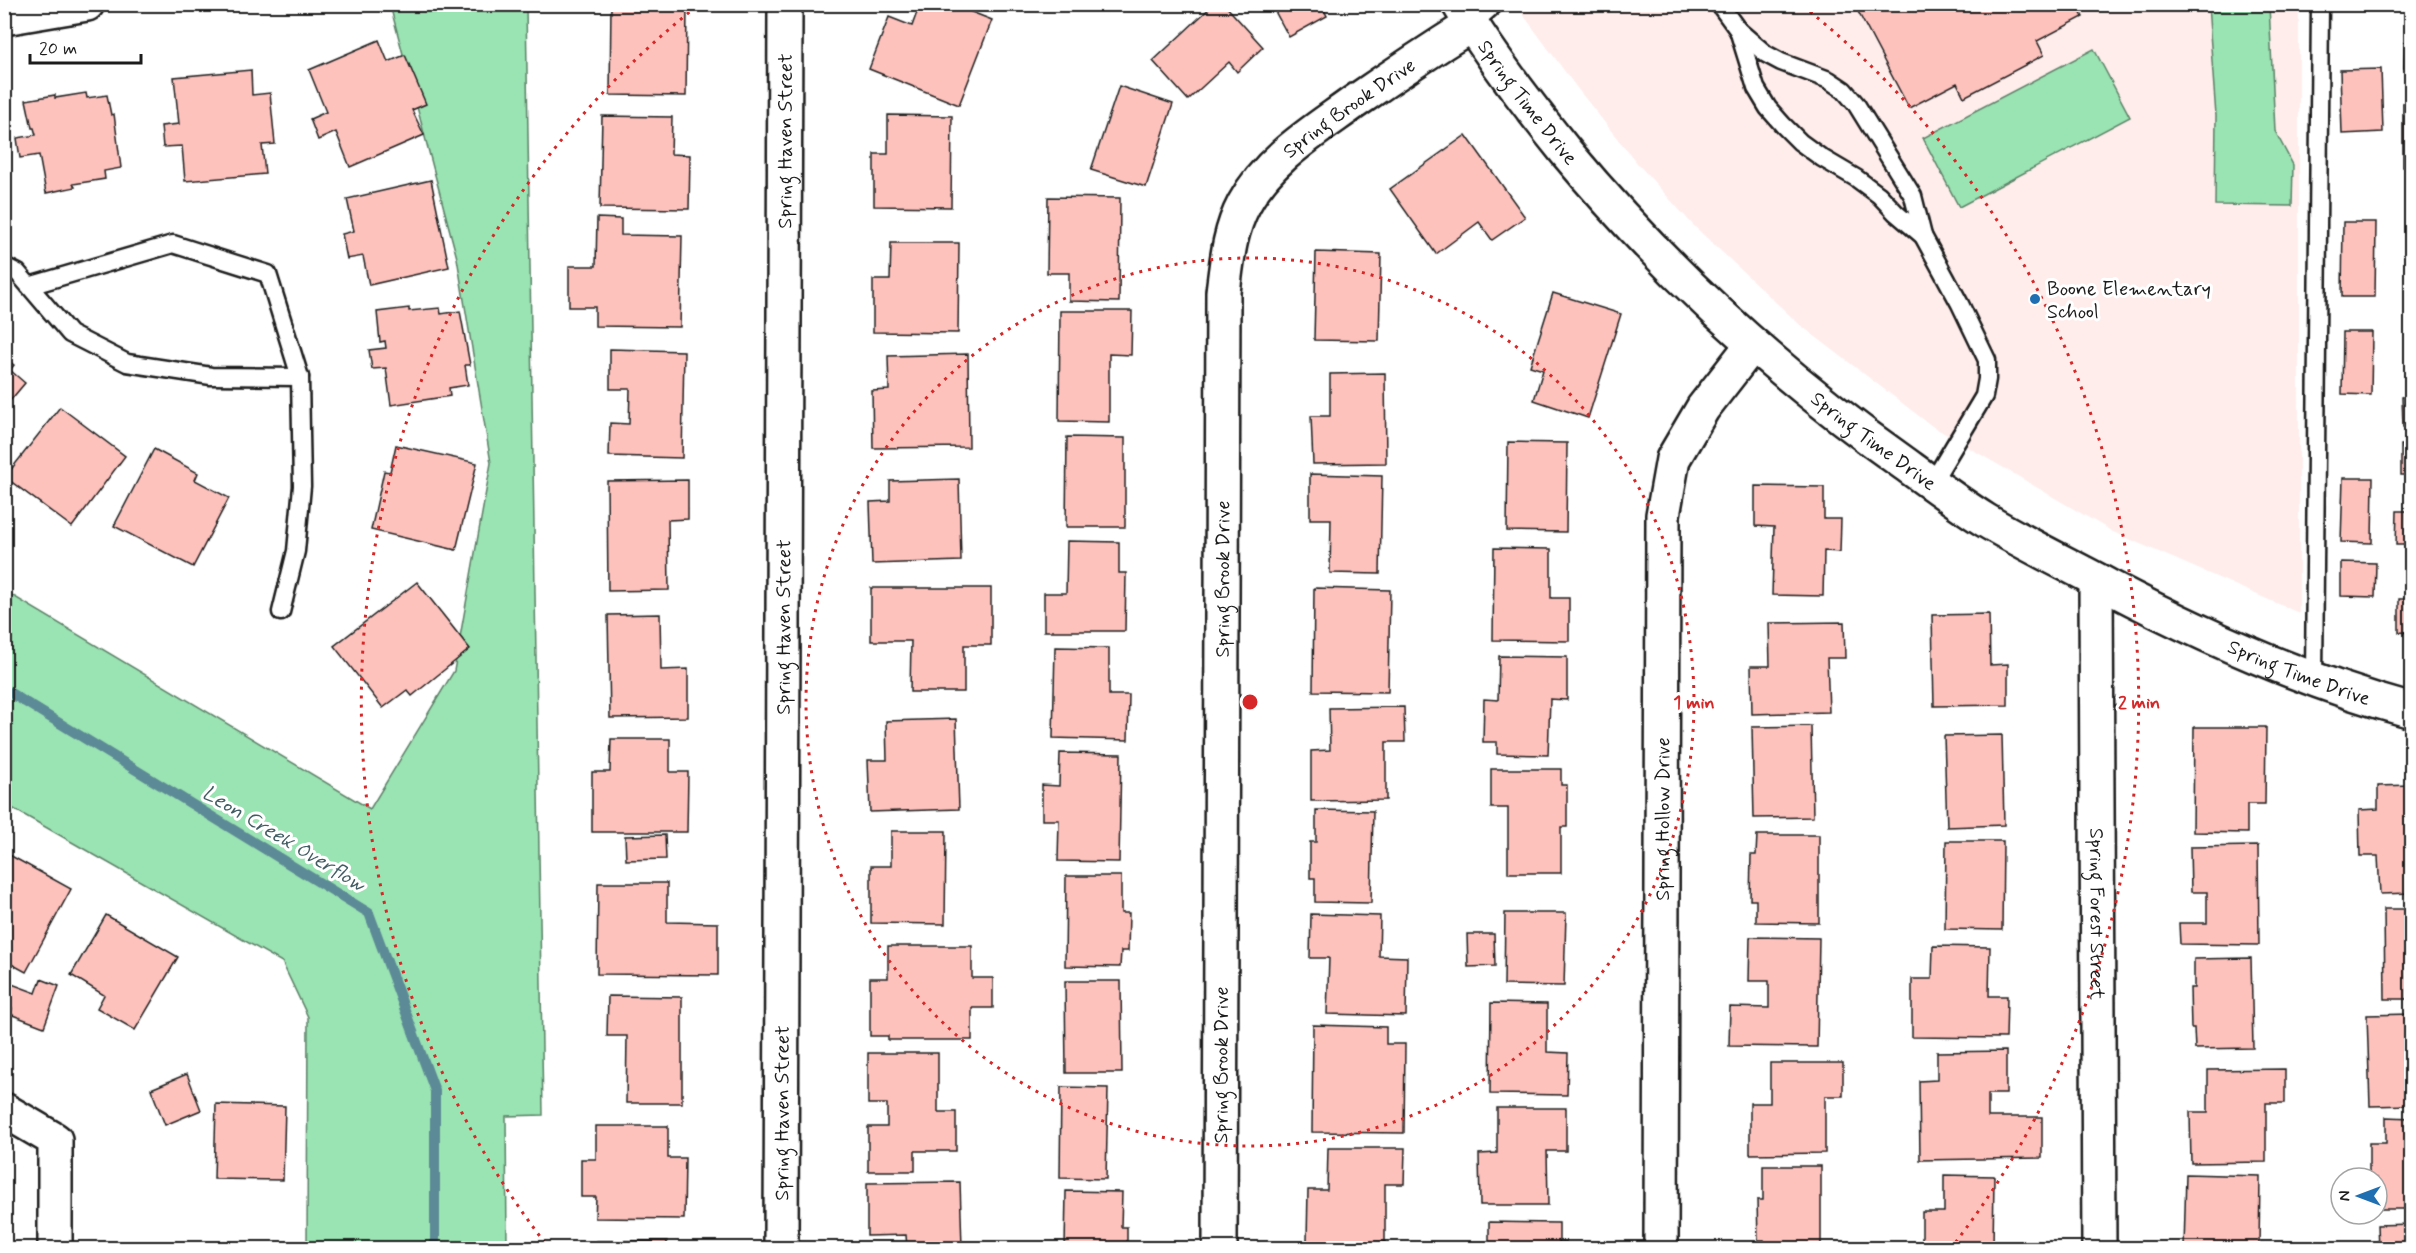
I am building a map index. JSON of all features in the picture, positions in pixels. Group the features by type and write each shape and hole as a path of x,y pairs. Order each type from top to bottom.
{"street":[{"path":"9,13 87,4"},
{"name":"Spring Haven Street","path":"781,1248 785,4"},
{"name":"Spring Time Drive","path":"1475,11 1542,123 1587,177 1678,275 1752,345 1815,398 1983,518 2042,552 2221,642 2314,679 2412,711"},
{"name":"Spring Brook Drive","path":"1220,1248 1223,292 1230,236 1244,203 1270,166 1300,141 1423,54 1475,11"},
{"name":"Spring Hollow Drive","path":"1661,1248 1663,515 1673,459 1703,408 1752,345"},
{"name":"Spring Forest Street","path":"2096,580 2099,1248"},
{"path":"4,1110 55,1140 55,1248"}],"lane":[{"path":"1719,4 1738,30 1766,54 1828,80 1844,90 1856,104 1913,196 1923,236 1987,360 1984,396 1932,483"},
{"path":"2314,679 2320,4"},
{"path":"1738,30 1756,88 1768,108 1783,125 1800,142 1879,195 1923,236"},
{"path":"29,286 173,244 268,274 300,377 302,486 296,551 281,612"},
{"path":"4,266 18,273 70,334 127,363 211,376 300,377"}],"shaded area":[{"name":"Boone Elementary School","path":"1516,5 2299,5 2299,613 2113,532 1932,426 1799,324 1694,226 1637,163 1577,88"}],"green space":[{"path":"390,5 526,5 543,1115 506,1116 507,1248 307,1248 308,1017 282,962 5,804 5,591 370,809 454,671 491,463 457,258"},
{"path":"2208,5 2269,5 2275,131 2293,165 2292,206 2215,205 2216,116"},
{"path":"2094,49 2130,117 1959,207 1923,138"}],"building":[{"path":"611,4 687,4 686,96 610,95"},
{"path":"920,4 972,4 969,11 992,20 959,105 869,69 889,17 912,26"},
{"path":"1214,4 1224,4 1263,47 1237,72 1229,62 1188,100 1153,61"},
{"path":"1271,4 1321,4 1327,16 1289,37"},
{"path":"1854,4 2076,4 2083,17 2037,41 2044,55 1964,97 1957,83 1909,108"},
{"path":"2405,34 2412,34 2412,69 2404,68"},
{"path":"379,40 388,62 405,55 426,104 412,110 424,135 350,167 336,132 318,140 310,119 326,112 309,70"},
{"path":"2381,69 2383,132 2342,134 2340,70"},
{"path":"251,70 252,95 270,93 275,144 262,145 265,174 185,181 182,146 163,147 161,126 179,124 174,77"},
{"path":"1119,86 1173,104 1146,187 1091,170"},
{"path":"86,93 87,98 107,95 111,115 114,114 121,168 104,171 105,179 73,184 75,187 46,193 39,155 20,158 17,138 36,135 32,128 26,100"},
{"path":"2403,103 2412,103 2412,167 2403,167"},
{"path":"888,115 952,116 951,207 874,206 874,154 888,154"},
{"path":"602,116 672,117 671,154 690,155 689,209 600,208"},
{"path":"1466,135 1525,217 1492,240 1479,222 1436,254 1390,189"},
{"path":"431,180 449,267 369,285 363,256 347,259 342,234 354,231 347,199"},
{"path":"2410,187 2412,187 2412,257"},
{"path":"1048,197 1120,198 1119,302 1069,301 1069,273 1047,273"},
{"path":"597,218 621,219 621,235 682,236 680,327 595,326 595,307 569,307 569,266 596,266"},
{"path":"2343,222 2376,222 2375,297 2342,297"},
{"path":"891,243 959,243 958,333 873,332 873,280 890,280"},
{"path":"1316,252 1381,254 1379,341 1314,340"},
{"path":"1553,293 1621,314 1588,418 1534,400 1543,370 1530,366"},
{"path":"409,308 409,311 440,308 441,314 460,311 470,365 465,365 468,385 449,388 450,396 391,405 386,368 372,369 369,350 386,348 385,341 380,342 377,312"},
{"path":"1060,311 1132,311 1131,355 1109,354 1109,422 1059,421"},
{"path":"2343,332 2372,332 2371,395 2342,394"},
{"path":"610,349 684,351 682,458 609,456 610,423 629,424 630,389 610,389"},
{"path":"968,354 969,447 873,448 872,391 889,390 888,356"},
{"path":"4,357 14,365 10,370 25,383 4,408"},
{"path":"1385,373 1386,463 1313,464 1311,416 1330,416 1330,374"},
{"path":"2402,397 2412,397 2412,427 2403,427"},
{"path":"60,407 125,456 72,527 5,477"},
{"path":"1067,437 1125,438 1125,527 1066,527"},
{"path":"1508,442 1567,443 1566,532 1507,531"},
{"path":"396,445 477,463 456,550 371,530 384,471 390,472"},
{"path":"2401,445 2412,445 2412,475 2401,475"},
{"path":"154,449 198,473 195,480 229,498 193,567 114,526"},
{"path":"1310,474 1382,476 1380,574 1330,573 1331,519 1310,519"},
{"path":"2343,478 2373,478 2372,543 2341,542"},
{"path":"959,479 961,561 872,564 870,502 890,501 890,481"},
{"path":"688,480 688,519 668,520 669,590 608,591 607,481"},
{"path":"1755,486 1824,487 1824,519 1841,519 1840,552 1824,551 1823,596 1772,595 1774,527 1755,526"},
{"path":"2397,511 2412,511 2412,545 2396,545"},
{"path":"1067,541 1119,542 1119,573 1126,573 1125,631 1044,631 1044,593 1066,593"},
{"path":"1494,548 1551,549 1551,598 1569,598 1569,641 1493,640"},
{"path":"2341,562 2376,563 2375,597 2341,596"},
{"path":"417,582 470,649 412,696 407,690 383,708 334,646"},
{"path":"871,588 991,588 991,645 964,645 964,692 910,692 911,641 871,641"},
{"path":"1314,588 1390,590 1388,692 1313,691"},
{"path":"2399,599 2412,599 2412,633 2399,632"},
{"path":"660,614 661,670 688,669 688,717 610,718 608,615"},
{"path":"1989,614 1990,665 2008,664 2008,705 1934,706 1932,615"},
{"path":"1844,622 1845,658 1827,658 1829,712 1752,714 1751,666 1770,666 1769,623"},
{"path":"1055,647 1109,648 1109,695 1129,695 1128,740 1053,738"},
{"path":"1499,656 1567,657 1567,700 1550,699 1548,755 1497,754 1497,742 1483,742 1484,699 1498,700"},
{"path":"1404,707 1405,742 1386,742 1386,800 1311,801 1311,751 1330,750 1329,708"},
{"path":"956,719 959,809 870,812 868,760 887,760 886,721"},
{"path":"1811,726 1813,817 1754,818 1752,727"},
{"path":"2194,727 2266,727 2265,804 2247,804 2247,833 2193,832"},
{"path":"2002,735 2004,825 1947,827 1944,736"},
{"path":"611,739 670,739 670,772 688,772 687,832 592,832 592,772 610,772"},
{"path":"1060,753 1121,754 1119,862 1058,861 1059,820 1042,820 1042,785 1059,786"},
{"path":"1491,769 1561,769 1561,785 1567,785 1567,827 1561,827 1561,873 1508,873 1508,808 1491,808"},
{"path":"2412,785 2412,893 2380,894 2378,856 2360,856 2359,810 2378,809 2378,786"},
{"path":"1316,810 1373,811 1371,903 1315,902 1315,878 1310,878 1310,842 1316,842"},
{"path":"891,831 946,831 945,924 871,923 871,866 891,866"},
{"path":"665,835 666,859 626,860 625,836"},
{"path":"1757,835 1819,835 1819,923 1756,922 1756,900 1750,900 1751,855 1756,855"},
{"path":"1946,841 2003,841 2002,930 1945,929"},
{"path":"2258,846 2259,945 2180,944 2179,923 2207,923 2207,892 2191,892 2190,847"},
{"path":"4,852 71,889 26,972 4,960"},
{"path":"1066,876 1121,876 1121,913 1129,913 1128,951 1121,951 1120,967 1065,966"},
{"path":"598,883 667,883 667,922 718,923 718,975 597,974"},
{"path":"2384,909 2412,909 2412,999 2385,999"},
{"path":"1505,913 1566,913 1564,986 1504,985"},
{"path":"1311,914 1380,916 1379,956 1407,957 1406,1016 1327,1014 1329,958 1310,958"},
{"path":"106,915 178,957 135,1030 97,1008 104,995 71,975"},
{"path":"1467,934 1494,934 1495,966 1468,967"},
{"path":"1750,937 1819,938 1817,1047 1729,1046 1730,1007 1769,1008 1769,981 1749,981"},
{"path":"888,946 972,946 972,978 993,978 993,1008 972,1008 972,1040 888,1040 888,1036 870,1036 870,978 888,978"},
{"path":"1933,946 1990,947 1989,996 2007,996 2006,1038 1912,1037 1912,979 1932,979"},
{"path":"2251,958 2253,1048 2195,1049 2194,1028 2191,1028 2190,988 2194,988 2194,959"},
{"path":"41,979 59,986 44,1027 10,1014 12,1009 4,1006 4,981 36,993"},
{"path":"1065,981 1121,981 1122,1073 1066,1073"},
{"path":"608,996 682,997 682,1103 626,1103 627,1036 607,1036"},
{"path":"1491,1003 1547,1004 1547,1052 1568,1053 1567,1095 1490,1094"},
{"path":"2412,1014 2412,1105 2370,1106 2367,1015"},
{"path":"1313,1025 1386,1027 1386,1044 1405,1044 1404,1133 1312,1132"},
{"path":"2006,1051 2006,1094 1988,1094 1988,1117 2042,1117 2042,1158 1920,1160 1919,1081 1937,1080 1937,1052"},
{"path":"868,1053 938,1053 938,1112 956,1112 956,1151 915,1151 915,1171 868,1171 868,1127 887,1127 887,1104 868,1104"},
{"path":"1770,1063 1843,1063 1843,1096 1825,1096 1825,1153 1750,1154 1750,1103 1770,1103"},
{"path":"2285,1069 2285,1103 2266,1103 2266,1162 2191,1163 2190,1112 2208,1112 2208,1070"},
{"path":"187,1074 201,1110 165,1125 151,1089"},
{"path":"1061,1087 1108,1088 1106,1179 1060,1178"},
{"path":"216,1104 285,1106 283,1180 214,1179"},
{"path":"1497,1108 1566,1108 1566,1151 1547,1151 1548,1205 1480,1205 1479,1154 1497,1153"},
{"path":"2386,1117 2412,1118 2412,1209 2389,1209 2389,1166 2369,1166 2369,1143 2386,1143"},
{"path":"596,1126 668,1126 668,1158 685,1158 684,1219 595,1218 596,1197 581,1197 581,1159 596,1159"},
{"path":"1328,1148 1405,1148 1404,1184 1385,1184 1385,1242 1307,1241 1308,1190 1327,1190"},
{"path":"1763,1166 1821,1166 1821,1248 1764,1248 1764,1240 1758,1240 1757,1200 1763,1200"},
{"path":"2186,1174 2260,1176 2259,1247 2184,1248"},
{"path":"1944,1175 1994,1176 1993,1248 1922,1248 1922,1212 1944,1212"},
{"path":"960,1182 962,1248 907,1248 906,1235 867,1236 867,1183"},
{"path":"1066,1191 1122,1192 1121,1227 1127,1227 1127,1248 1065,1248"},
{"path":"1489,1222 1559,1223 1559,1242 1566,1242 1566,1248 1489,1248"},
{"path":"2412,1224 2412,1248 2378,1248 2377,1226"},
{"path":"597,1241 667,1241 667,1248 597,1248"}],"waterway":[{"name":"Leon Creek Overflow","path":"4,689 369,913 435,1091 435,1248"}],"place":[{"name":"Boone Elementary School","path":"2035,299"}]}
